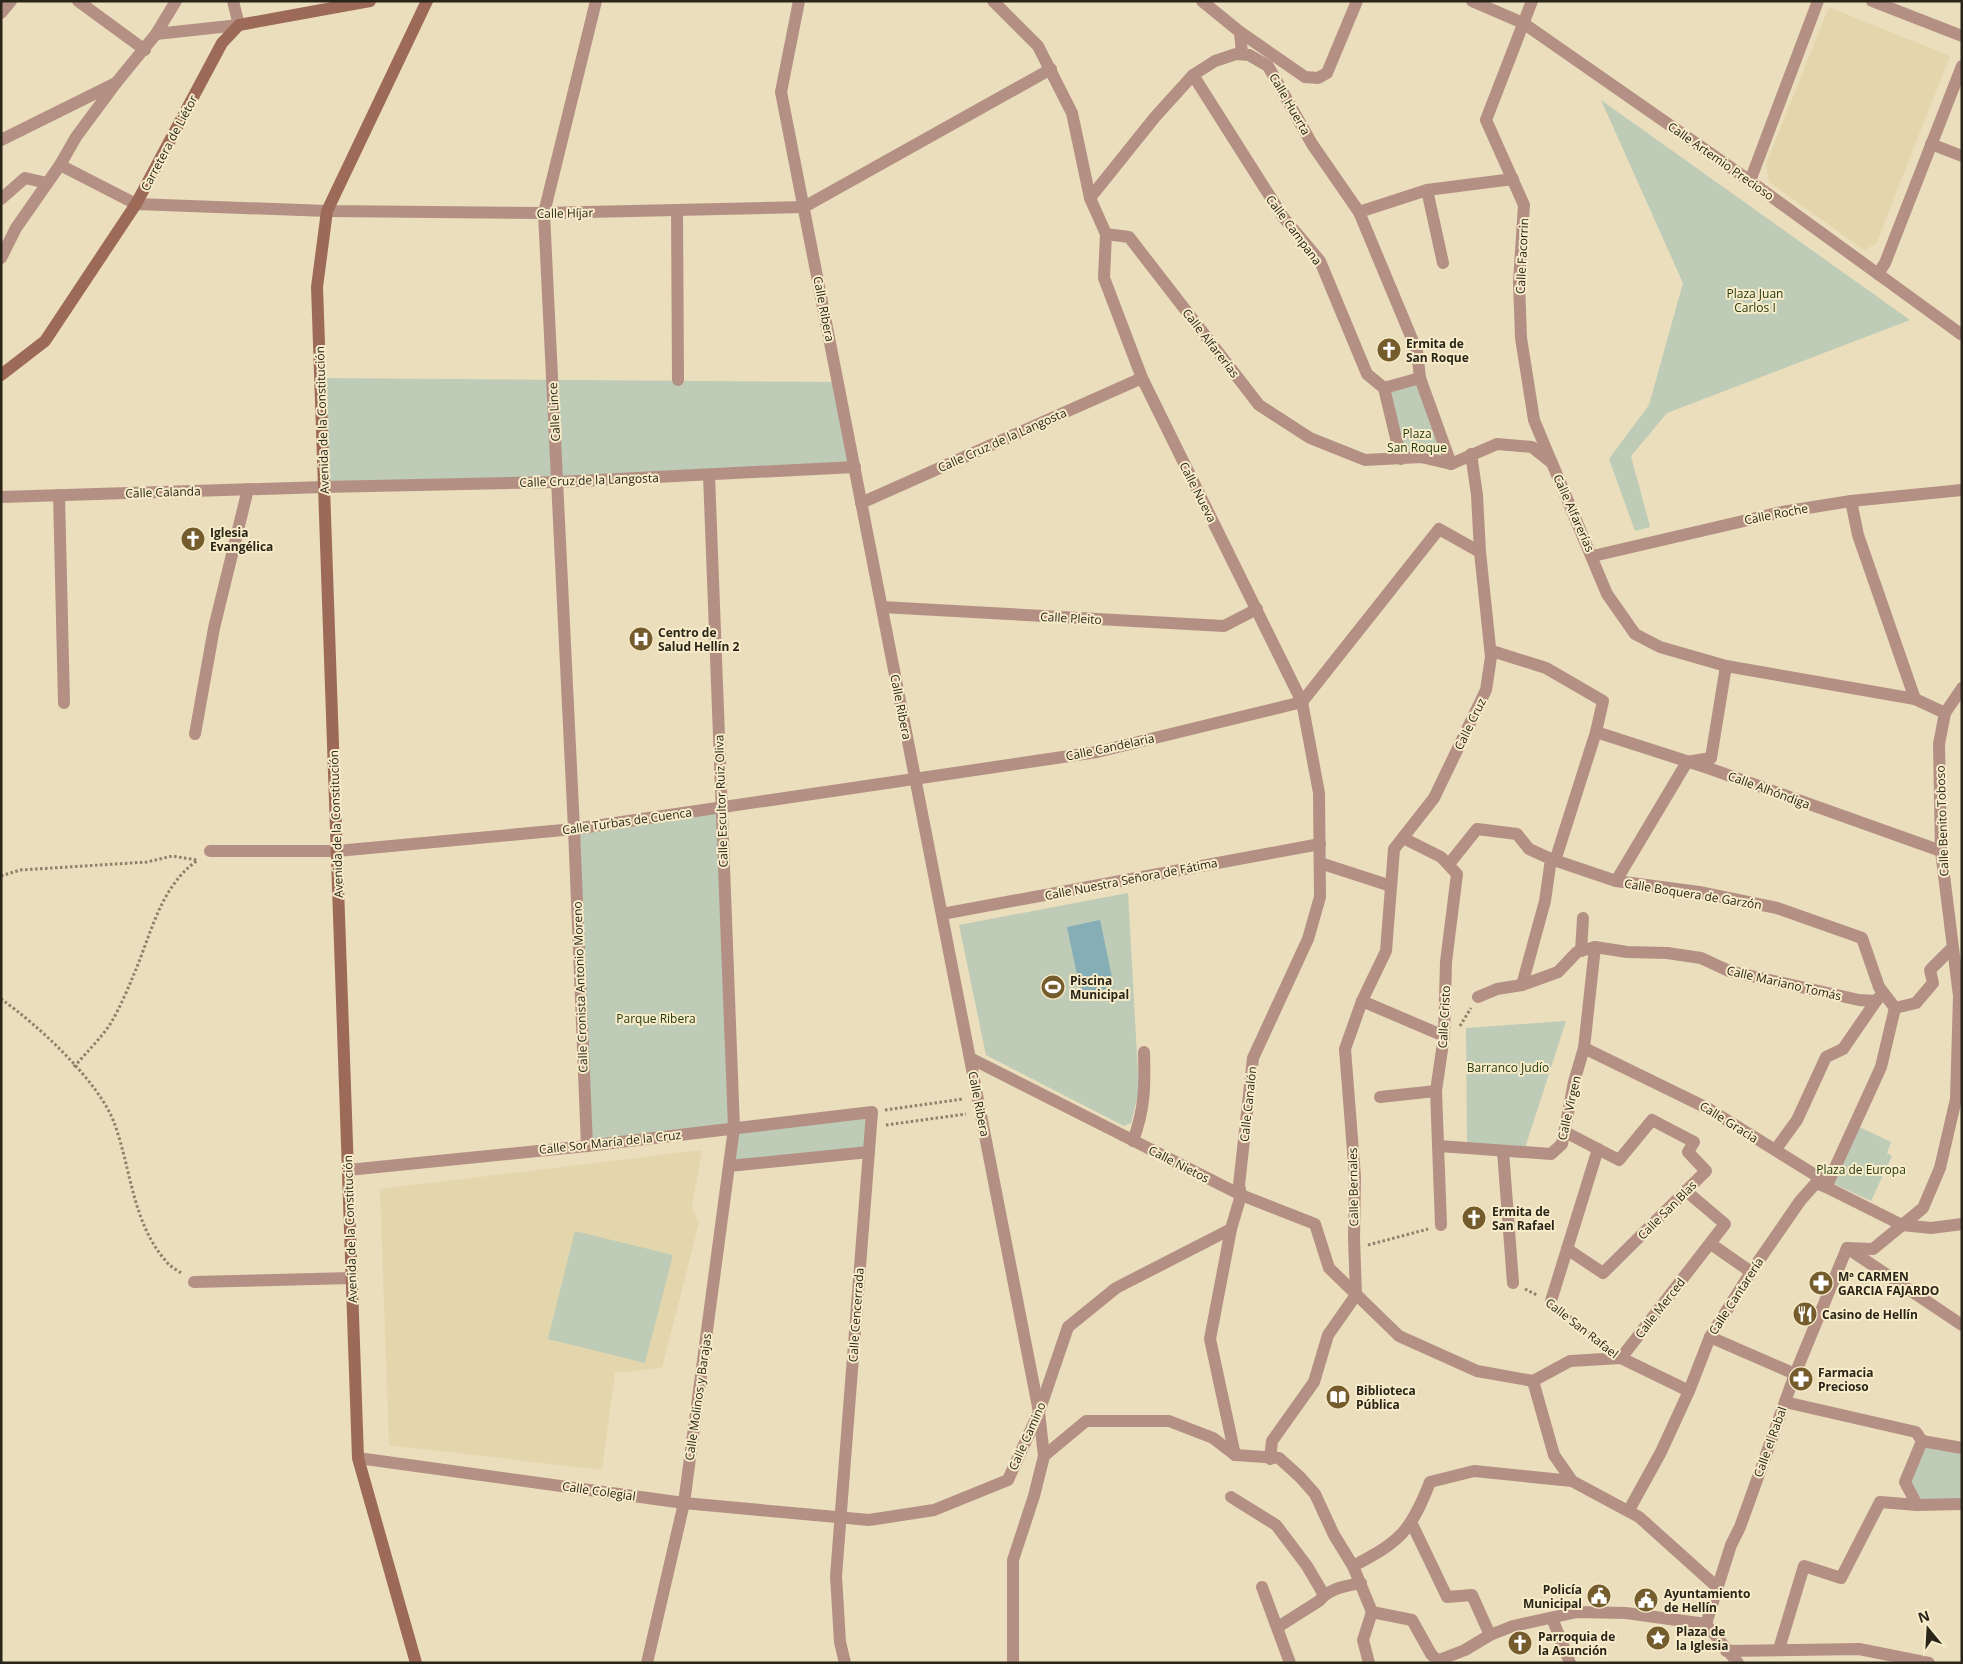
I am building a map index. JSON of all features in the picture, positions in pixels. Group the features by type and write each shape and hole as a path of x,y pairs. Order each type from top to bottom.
{"street":[{"path":"78,1 145,50"},
{"path":"1,258 16,228 60,165 76,137 116,83 145,50 176,1"},
{"path":"233,1 239,25"},
{"path":"156,34 239,25 370,1"},
{"name":"Avenida de la Constitución","path":"416,1663 358,1458 317,287 327,211 427,1"},
{"name":"Calle Lince","path":"574,829 544,214 596,1"},
{"name":"Calle Ribera","path":"799,1 781,92 1039,1412 1044,1456"},
{"path":"993,1 1038,46 1051,69 1072,113 1090,198 1106,234"},
{"path":"1202,1 1240,32 1305,77 1318,78 1327,73 1358,1"},
{"name":"Calle Artemio Precioso","path":"1472,1 1523,23 1750,181 1962,335"},
{"name":"Calle Facorrin","path":"1532,1 1486,120 1524,205 1519,282 1521,338 1534,420 1552,463"},
{"path":"1750,181 1818,1"},
{"path":"1872,1 1962,36"},
{"path":"1,13 9,2"},
{"name":"Carretera de Liétor","path":"1,375 45,341 136,204 222,42 239,25"},
{"path":"1090,198 1155,116 1193,76 1215,61 1236,54 1242,54 1240,32"},
{"name":"Calle Huerta","path":"1242,54 1249,54 1268,66 1312,144 1359,212 1417,351 1420,378 1451,464"},
{"path":"1878,274 1885,263 1962,66"},
{"path":"804,207 1051,69"},
{"name":"Calle Campana","path":"1193,76 1283,217 1320,261 1367,374 1384,388"},
{"path":"1,140 116,83"},
{"path":"1931,144 1962,156"},
{"path":"60,165 136,204"},
{"path":"1,199 25,178 47,183"},
{"path":"1359,212 1427,190 1514,179"},
{"path":"1427,190 1443,263"},
{"name":"Calle Híjar","path":"136,204 327,211 544,214 804,207"},
{"path":"677,210 678,380"},
{"name":"Calle Alfarerías","path":"1106,234 1129,237 1259,405 1310,438 1365,460 1421,457 1451,464 1497,444 1532,447 1552,463 1593,556 1607,594 1635,634 1660,647 1726,666 1915,699 1945,713"},
{"name":"Calle Nueva","path":"1106,234 1104,278 1142,378 1302,702"},
{"path":"1,366 15,365"},
{"name":"Calle Cruz de la Langosta","path":"862,502 1142,378"},
{"path":"1401,459 1384,388 1420,378"},
{"name":"Calle Cruz","path":"1391,886 1394,849 1434,798 1486,690 1492,651 1480,552 1477,495 1471,454"},
{"name":"Calle Cruz de la Langosta","path":"324,487 558,482 855,467"},
{"name":"Calle Escultor Ruiz Oliva","path":"709,475 734,1128"},
{"name":"Calle Calanda","path":"1,497 324,487"},
{"path":"195,734 214,628 248,489"},
{"name":"Calle Roche","path":"1593,556 1782,512 1850,501 1962,490"},
{"path":"59,495 64,703"},
{"path":"1850,501 1858,535 1915,699"},
{"path":"1302,702 1439,529 1480,552"},
{"name":"Calle Pleito","path":"882,606 1224,626 1257,609"},
{"path":"1492,651 1546,668 1603,701 1596,732 1553,860 1545,901 1522,985"},
{"path":"1616,881 1687,762 1711,758 1726,666"},
{"path":"1945,713 1962,688"},
{"name":"Calle Candelaria","path":"915,778 1097,752 1302,702"},
{"name":"Calle Canalón","path":"1235,1454 1210,1339 1231,1228 1241,1195 1240,1185 1253,1058 1308,939 1320,897 1319,793 1302,702"},
{"name":"Calle Benito Toboso","path":"1902,1225 1922,1208 1940,1168 1956,1099 1960,996 1952,948 1941,851 1939,744 1945,713"},
{"name":"Calle Alhóndiga","path":"1596,732 1941,851"},
{"name":"Calle Turbas de Cuenca","path":"210,851 337,851 574,829 721,809 915,778"},
{"name":"Calle Cronista Antonio Moreno","path":"574,829 586,1146"},
{"name":"Calle Boquera de Garzón","path":"1449,864 1477,829 1517,834 1529,849 1553,860 1616,881 1699,892 1777,908 1862,938 1879,997 1896,1008"},
{"path":"1403,838 1441,857 1449,864"},
{"name":"Calle Nuestra Señora de Fátima","path":"942,914 1320,844"},
{"path":"1320,863 1391,886"},
{"name":"Calle Cristo","path":"1441,1225 1436,1091 1444,1036 1446,962 1457,874 1449,864"},
{"name":"Calle Bernales","path":"1356,1296 1355,1177 1345,1049 1362,1001 1386,951 1391,886"},
{"path":"1581,951 1583,918"},
{"path":"1478,997 1498,989 1522,985 1558,972 1581,951 1595,947"},
{"name":"Calle Mariano Tomás","path":"1595,947 1627,952 1667,953 1701,958 1729,971 1859,1000 1879,997"},
{"name":"Calle Virgen","path":"1439,1146 1551,1154 1562,1144 1574,1082 1584,1048 1595,947"},
{"path":"1827,1185 1881,1067 1896,1008 1916,1003 1933,983 1930,970 1952,948"},
{"path":"1776,1149 1797,1120 1826,1057 1843,1049 1879,997"},
{"path":"1362,1001 1444,1036"},
{"name":"Calle Gracia","path":"1584,1048 1684,1096 1762,1143 1776,1149 1827,1185 1902,1225"},
{"path":"1133,1140 1142,1117 1146,1092 1144,1052"},
{"name":"Calle Nietos","path":"970,1058 1241,1195 1315,1224 1329,1268 1356,1296"},
{"path":"1380,1097 1436,1091"},
{"name":"Calle Sor María de la Cruz","path":"348,1170 586,1146 872,1112"},
{"name":"Calle Cencerrada","path":"840,1518 872,1112"},
{"name":"Calle San Blas","path":"1565,1132 1619,1160 1652,1120 1694,1142 1688,1152 1706,1171 1603,1273 1567,1249"},
{"name":"Calle Molinos y Barajas","path":"647,1663 684,1503 734,1128"},
{"path":"1551,1301 1598,1149"},
{"path":"1503,1151 1513,1283"},
{"path":"729,1166 869,1152"},
{"name":"Calle Cantarería","path":"1629,1510 1661,1452 1689,1391 1710,1337 1751,1272 1800,1201 1816,1183 1827,1185"},
{"name":"Calle Merced","path":"1621,1358 1711,1244 1724,1224 1686,1191"},
{"path":"1847,1248 1873,1249 1902,1225 1931,1228 1962,1224"},
{"name":"Calle Camino","path":"840,1518 869,1520 934,1510 1008,1480 1039,1412 1068,1327 1116,1288 1231,1228"},
{"path":"1711,1244 1751,1272"},
{"path":"1847,1248 1962,1325"},
{"name":"Calle el Rabal","path":"1706,1624 1730,1545 1740,1527 1795,1374 1847,1248"},
{"path":"194,1282 352,1278"},
{"path":"1270,1459 1272,1440 1314,1382 1328,1335 1356,1296 1400,1336 1477,1371 1533,1381 1570,1361 1621,1358"},
{"path":"1710,1337 1795,1374"},
{"name":"Calle San Rafael","path":"1621,1358 1689,1391"},
{"path":"1533,1381 1554,1454 1572,1481"},
{"path":"1785,1402 1916,1432 1922,1442"},
{"path":"1014,1663 1013,1560 1034,1496 1044,1456 1086,1421 1169,1421 1213,1438 1235,1454 1270,1459 1279,1458 1315,1494 1334,1535 1354,1566 1372,1612 1363,1640 1369,1663"},
{"path":"1922,1442 1962,1448"},
{"path":"1917,1505 1905,1482 1922,1442"},
{"name":"Calle Colegial","path":"358,1458 684,1503 840,1518"},
{"path":"1354,1566 1384,1550 1412,1524 1430,1482 1474,1471 1572,1481 1639,1516 1717,1588"},
{"path":"1231,1497 1276,1525 1308,1566 1324,1595"},
{"path":"1779,1649 1804,1566 1841,1578 1880,1502 1917,1505 1962,1504"},
{"path":"840,1518 836,1576 840,1642 845,1663"},
{"path":"1412,1524 1447,1597 1472,1595 1490,1635"},
{"path":"1278,1627 1319,1601 1324,1595 1342,1586 1361,1583"},
{"path":"1262,1587 1290,1663"},
{"path":"1372,1612 1412,1620 1431,1654 1440,1661 1465,1650 1490,1635 1513,1626 1577,1612 1626,1613 1706,1624 1726,1651 1738,1663"},
{"path":"1552,1618 1570,1663"},
{"path":"1726,1651 1859,1649 1930,1663"}],"path":[{"path":"74,1067 108,1026 134,974 153,922 169,891 190,865 210,851"},
{"path":"1,876 20,870 147,862 172,856 197,860"},
{"path":"1444,1036 1454,1036 1478,997"},
{"path":"1,999 27,1017 102,1098 115,1125 144,1226 165,1261 194,1282"},
{"path":"872,1112 978,1097"},
{"path":"870,1127 980,1112"},
{"path":"1356,1247 1441,1225"},
{"name":"Calle San Rafael","path":"1513,1283 1551,1301 1621,1358"}],"shaded area":[{"path":"1829,7 1950,56 1876,244 1864,250 1769,182 1766,164"},
{"path":"702,1150 692,1207 699,1223 662,1368 615,1373 602,1470 389,1445 380,1189"}],"green space":[{"name":"Plaza Juan Carlos I","path":"1601,100 1910,320 1667,413 1631,456 1650,527 1635,531 1609,459 1649,405 1683,283"},
{"path":"320,378 838,382 855,467 324,487"},
{"name":"Plaza San Roque","path":"1418,379 1447,463 1401,459 1386,388"},
{"name":"Parque Ribera","path":"721,809 734,1128 872,1112 869,1152 729,1166 734,1129 587,1146 574,829"},
{"name":"Piscina Municipal","path":"1128,893 1139,1091 1131,1123 1124,1126 986,1055 959,925"},
{"name":"Barranco Judío","path":"1566,1021 1525,1148 1467,1143 1466,1028"},
{"name":"Plaza de Europa","path":"1857,1126 1891,1142 1887,1153 1892,1156 1871,1201 1830,1182"},
{"path":"575,1231 673,1255 645,1363 548,1339"},
{"path":"1922,1441 1962,1448 1962,1504 1917,1505 1905,1482"}],"water":[{"path":"1100,920 1114,987 1081,994 1067,927"}],"place":[{"name":"Ermita de San Roque","path":"1389,350"},
{"name":"Iglesia Evangélica","path":"193,539"},
{"name":"Centro de Salud Hellín 2","path":"641,639"},
{"name":"Piscina Municipal","path":"1053,987"},
{"name":"Ermita de San Rafael","path":"1474,1218"},
{"name":"Mª CARMEN GARCIA FAJARDO","path":"1821,1283"},
{"name":"Casino de Hellín","path":"1805,1314"},
{"name":"Farmacia Precioso","path":"1801,1379"},
{"name":"Biblioteca Pública","path":"1338,1397"},
{"name":"Policía Municipal","path":"1599,1596"},
{"name":"Ayuntamiento de Hellín","path":"1646,1600"},
{"name":"Plaza de la Iglesia","path":"1658,1638"},
{"name":"Parroquia de la Asunción","path":"1520,1643"}]}
